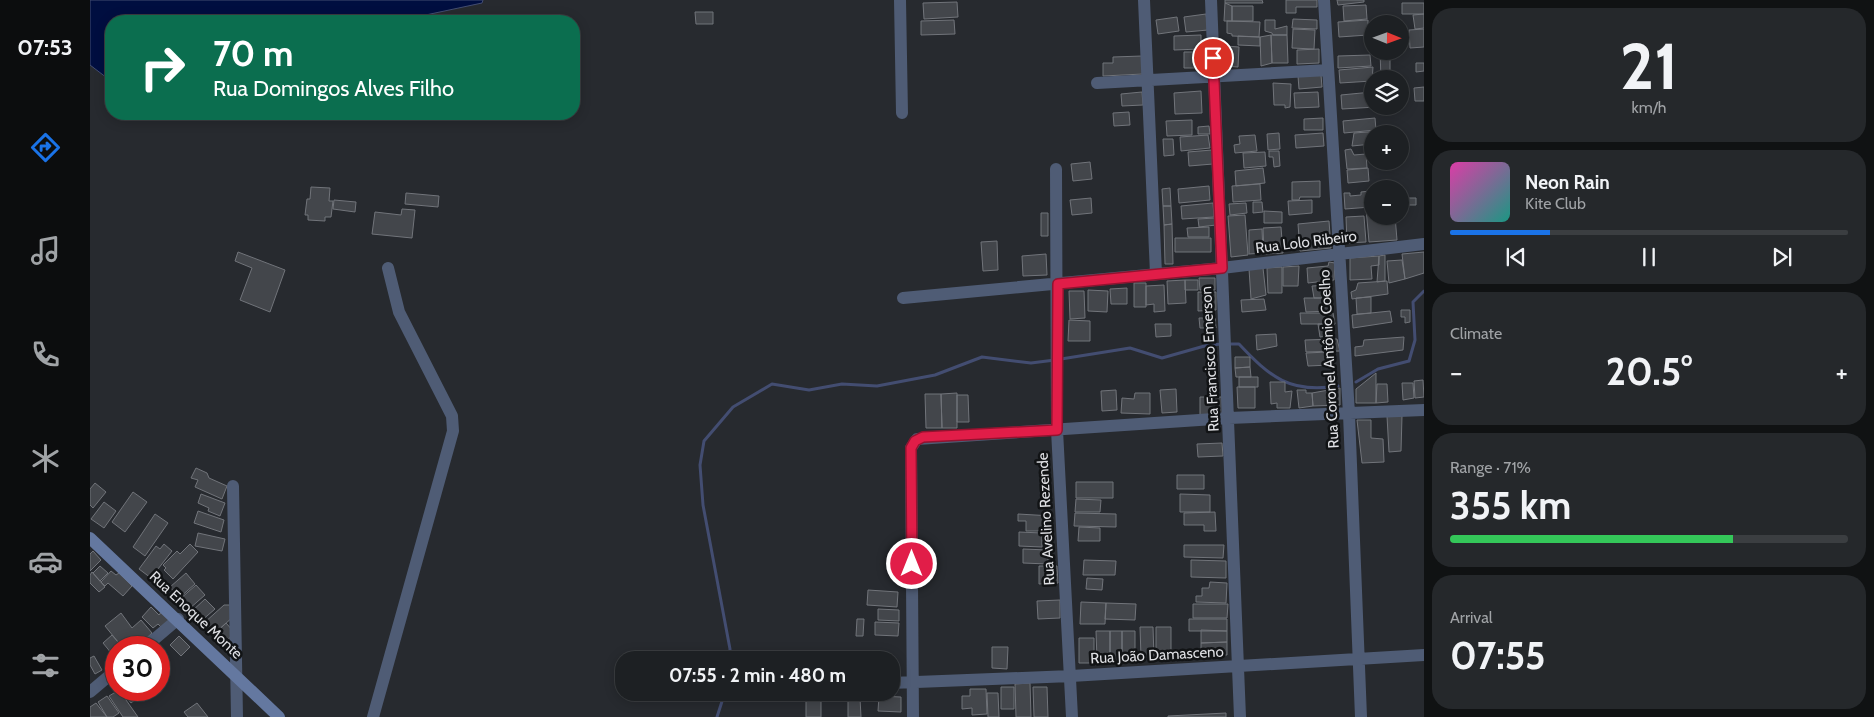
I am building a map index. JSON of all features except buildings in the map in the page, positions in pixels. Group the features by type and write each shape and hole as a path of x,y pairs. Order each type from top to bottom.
{"main road":[{"name":"Rua Enoque Monte","path":"90,539 178,619 279,717"}],"street":[{"path":"900,0 902,113"},
{"path":"1144,0 1156,274"},
{"name":"Rua Francisco Emerson","path":"1212,0 1213,77 1240,666 1240,717"},
{"name":"Rua Coronel Antônio Coelho","path":"1324,0 1349,414 1361,717"},
{"path":"1097,82 1328,70"},
{"name":"Rua Avelino Rezende","path":"1056,169 1058,284 1057,430 1072,717"},
{"name":"Rua Lolo Ribeiro","path":"903,298 1222,268 1424,244"},
{"path":"373,717 453,431 452,416 399,312 388,268"},
{"path":"913,717 911,448 915,441 923,437 1229,418 1424,410"},
{"path":"233,486 237,717"},
{"path":"158,636 178,619"},
{"name":"Rua João Damasceno","path":"900,683 1071,676 1424,656"},
{"path":"90,692 105,679"}],"shaded area":[{"path":"90,0 483,0 482,3 426,15 105,15 105,76 90,65"}],"waterway":[{"path":"1356,382 1378,369 1409,361 1415,340 1413,302 1424,291"},
{"path":"1061,359 1130,348 1162,358 1208,345 1223,344"},
{"path":"1229,344 1239,344 1271,374 1294,385 1321,388 1338,386"},
{"path":"730,651 703,505 700,465 704,441 733,407 772,384 809,390 842,384 877,386 935,375 982,357 1031,363 1055,360"},
{"path":"717,717 722,701"}],"route":[{"path":"912,564 911,448 917,439 923,437 1057,430 1058,284 1222,268 1213,58"}]}
